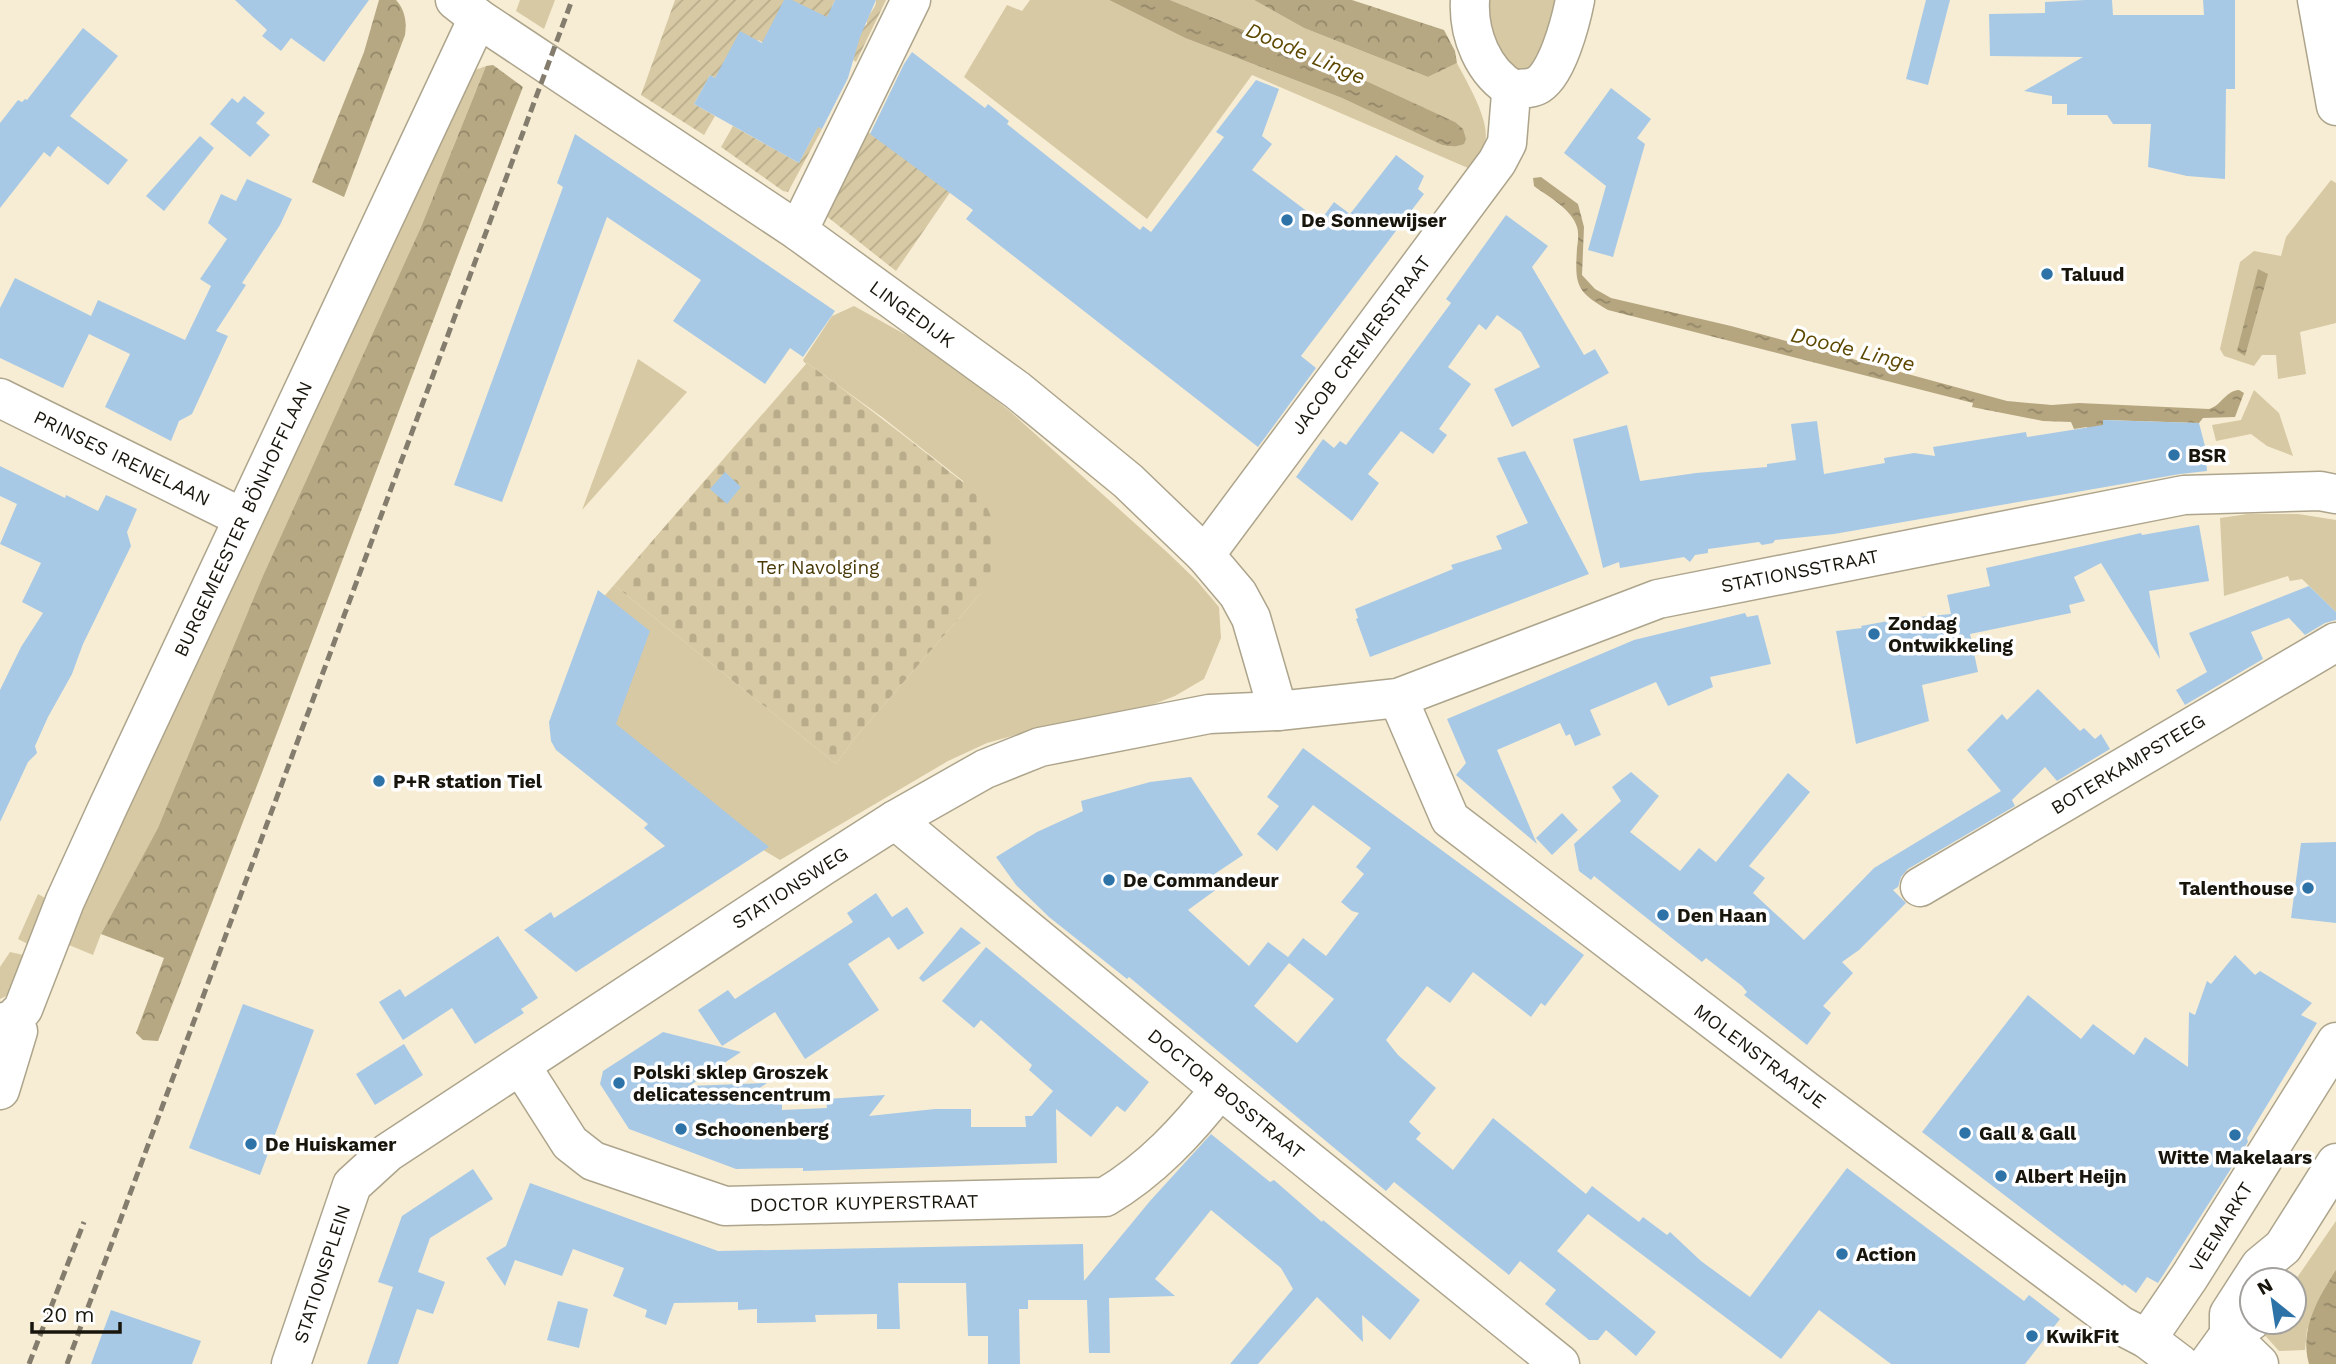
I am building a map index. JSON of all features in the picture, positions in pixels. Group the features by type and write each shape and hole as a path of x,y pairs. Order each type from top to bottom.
{"street":[{"path":"798,232 911,0"},
{"path":"1470,0 1472,24 1484,60 1494,76 1526,88"},
{"name":"JACOB CREMERSTRAAT","path":"1205,555 1497,162 1507,143 1509,100 1550,70 1567,35 1575,0"},
{"path":"2317,0 2336,106"},
{"name":"LINGEDIJK","path":"467,9 798,232 1017,390 1128,481 1205,555 1238,594 1251,618 1278,711"},
{"name":"BURGEMEESTER BÖNHOFFLAAN","path":"6,1021 23,1009 65,901 243,518 467,9"},
{"name":"PRINSES IRENELAAN","path":"0,398 243,518"},
{"name":"STATIONSSTRAAT","path":"1278,711 1398,698 1658,600 2184,495 2320,491 2336,494"},
{"name":"BOTERKAMPSTEEG","path":"1920,887 2336,642"},
{"name":"MOLENSTRAATJE","path":"1398,698 1450,819 1818,1100 2120,1325 2147,1339 2179,1364"},
{"name":"STATIONSWEG","path":"352,1185 387,1153 895,820 985,769 1040,747 1209,714 1278,711"},
{"name":"DOCTOR BOSSTRAAT","path":"895,820 1220,1089 1560,1364"},
{"path":"0,1090 18,1031 6,1021"},
{"name":"VEEMARKT","path":"2147,1339 2190,1276 2336,1042"},
{"name":"DOCTOR KUYPERSTRAAT","path":"521,1066 570,1143 593,1161 725,1206 1105,1197 1131,1182 1191,1126 1220,1089"},
{"path":"2259,1364 2230,1339 2229,1314 2260,1266 2279,1263 2336,1163"},
{"name":"STATIONSPLEIN","path":"291,1364 352,1185"}],"green space":[{"path":"379,0 396,0 399,4 405,16 405,35 344,197 312,182 364,52"},
{"path":"520,0 555,0 544,29 516,11"},
{"path":"675,0 835,0 832,6 843,11 863,28 876,0 886,0 856,62 850,58 771,46 758,40 715,78 710,75 694,104 715,116 704,135 641,95"},
{"path":"1030,0 1109,0 1185,38 1342,98 1442,145 1453,147 1455,122 1170,0 1254,0 1304,28 1428,77 1457,63 1482,115 1486,137 1484,146 1468,168 1252,75 1147,219 964,77 1007,5 1022,11"},
{"path":"1254,0 1352,0 1444,30 1455,51 1457,63 1428,77 1304,28"},
{"path":"1481,0 1564,0 1530,75 1503,69"},
{"path":"493,65 523,87 158,1041 143,1040 136,1033 164,958 101,934 158,828 263,576 421,227 486,66"},
{"path":"486,66 421,227 158,829 101,934 93,955 69,945 81,909 467,73"},
{"path":"733,126 799,163 818,127 822,129 788,192 721,147"},
{"path":"868,132 951,191 896,271 825,215"},
{"path":"2331,180 2336,183 2336,323 2300,332 2306,374 2278,379 2276,355 2262,355 2254,366 2224,356 2220,349 2240,262 2254,251 2281,256 2286,237"},
{"path":"854,306 942,355 1013,414 1168,553 1219,607 1221,638 1204,679 1175,696 1154,704 987,743 948,761 780,860 760,848 602,718 594,608 614,585 836,764 855,738 980,594 963,481 882,417 803,360 832,316"},
{"path":"638,359 687,392 582,510"},
{"name":"Ter Navolging","path":"803,360 972,489 987,508 996,541 990,573 980,594 855,738 836,764 614,585 806,364"},
{"path":"2254,390 2279,413 2293,456 2267,446 2251,434 2216,441 2212,425 2241,420"},
{"path":"2248,514 2298,514 2336,520 2336,612 2302,579 2290,581 2288,576 2224,596 2220,518"},
{"path":"38,894 50,901 30,945 18,939"},
{"path":"10,952 28,956 6,996 0,999 0,967"},
{"path":"2336,1221 2336,1271 2308,1328 2308,1266 2305,1266"},
{"path":"2266,1336 2306,1336 2305,1350 2279,1351"}],"water":[{"path":"1109,0 1170,0 1342,70 1455,122 1463,129 1466,139 1464,144 1458,146 1442,145 1342,98 1185,38"},
{"path":"1541,177 1578,204 1584,227 1582,275 1595,289 1611,298 1731,326 2007,401 2052,405 2079,403 2209,409 2234,391 2244,393 2235,417 2203,418 2199,423 2104,420 2103,428 2088,431 2087,427 2074,429 2071,422 2043,421 1972,407 1973,403 1608,310 1583,292 1579,285 1576,270 1577,227 1565,209 1534,186 1533,178"},
{"path":"2258,269 2268,274 2245,356 2237,351"},
{"path":"2336,1270 2336,1364 2309,1364 2306,1339 2308,1327"}],"building":[{"path":"235,0 369,0 324,62 291,38 281,51 262,36 267,30"},
{"path":"784,0 792,0 827,17 835,0 876,0 860,37 848,78 822,129 818,127 799,163 694,104 710,75 715,78 740,31 762,43"},
{"path":"1926,0 1950,0 1928,85 1906,79"},
{"path":"2112,0 2113,15 2204,15 2203,0 2235,0 2235,89 2226,89 2225,179 2187,176 2148,167 2151,124 2113,124 2107,115 2067,115 2067,104 2052,104 2052,96 2024,91 2083,57 1990,56 1989,14 2045,13 2045,2"},
{"path":"83,28 118,56 70,116 128,160 108,185 58,146 50,157 44,152 0,208 0,123 18,100 27,100"},
{"path":"912,52 985,108 988,104 1009,121 1007,124 1140,230 1143,226 1151,232 1224,137 1216,132 1256,80 1279,89 1262,136 1272,144 1252,170 1320,221 1334,202 1350,214 1396,155 1424,176 1418,189 1424,194 1301,356 1316,368 1258,447 966,219 973,210 870,134"},
{"path":"1611,88 1651,119 1637,138 1645,144 1613,257 1588,250 1606,186 1564,153"},
{"path":"244,96 265,113 256,123 270,135 250,157 210,124 232,98 238,103"},
{"path":"575,134 835,311 803,357 790,348 765,384 673,321 701,280 607,217 502,502 454,485 563,187 557,183"},
{"path":"200,136 214,148 164,211 146,196"},
{"path":"247,179 292,199 280,225 242,283 246,285 216,331 228,336 192,414 179,421 171,441 105,407 130,354 89,334 63,388 0,358 0,308 15,278 91,316 98,300 185,340 211,286 200,279 227,239 208,223 221,194 236,201"},
{"path":"1506,215 1548,246 1532,267 1584,355 1595,349 1609,373 1512,427 1494,389 1540,367 1521,332 1497,315 1486,330 1479,324 1448,367 1471,384 1439,429 1447,435 1433,454 1401,431 1368,474 1379,483 1352,521 1296,477 1323,439 1334,448 1340,441 1346,445 1451,303 1446,299"},
{"path":"2103,420 2199,423 2205,446 2207,471 1834,534 1775,540 1762,545 1759,542 1708,549 1708,553 1695,555 1690,562 1684,557 1620,568 1619,562 1603,568 1573,439 1627,425 1640,481 1767,467 1767,464 1796,460 1791,424 1817,421 1824,474 1885,463 1884,458 1914,453 1935,456 1933,447 2026,432 2027,437 2103,425"},
{"path":"1525,451 1589,574 1370,657 1355,609 1453,569 1451,565 1502,549 1496,536 1528,523 1497,458"},
{"path":"0,466 98,511 106,495 137,509 127,532 131,546 83,644 72,674 48,717 35,746 37,753 28,762 0,822 0,690 21,647 43,613 22,602 41,563 0,544 17,504 0,496"},
{"path":"725,472 741,487 727,504 710,489"},
{"path":"2199,525 2209,581 2149,591 2160,659 2101,563 2074,577 2085,601 2069,605 2071,613 1970,634 1978,672 1922,685 1929,721 1856,744 1836,631 1899,619 1951,614 1947,595 1990,586 1986,568 2141,533 2142,535"},
{"path":"2309,586 2336,612 2336,620 2305,635 2289,618 2251,632 2263,659 2185,705 2176,690 2207,672 2189,633"},
{"path":"598,590 650,631 616,724 769,847 576,972 524,930 551,912 554,918 665,846 644,828 648,824 556,750 551,741 549,722"},
{"path":"1745,613 1747,617 1758,615 1771,664 1710,677 1713,687 1668,706 1656,682 1590,710 1601,735 1575,746 1570,734 1566,736 1560,723 1497,750 1537,844 1456,775 1466,763 1447,719 1634,640"},
{"path":"2038,689 2080,731 2084,728 2095,739 2101,734 2110,749 2057,781 2045,767 2012,800 2015,806 1908,869 1901,877 1898,887 1893,890 1906,903 1859,950 1842,962 1853,973 1823,1006 1831,1013 1807,1045 1744,995 1747,992 1742,986 1706,958 1702,962 1594,876 1591,880 1579,871 1574,844 1621,801 1612,787 1631,772 1659,796 1630,832 1680,871 1699,848 1716,862 1788,773 1810,792 1749,866 1765,878 1753,893 1804,940 1874,868 2001,791 1967,750 2002,714 2007,720"},
{"path":"1303,748 1584,955 1545,1006 1541,1003 1531,1017 1473,972 1450,1003 1427,986 1386,1040 1398,1055 1436,1088 1409,1122 1421,1133 1416,1139 1453,1170 1493,1118 1586,1194 1592,1186 1639,1222 1643,1217 1667,1235 1670,1232 1701,1261 1750,1297 1847,1168 2024,1301 2029,1295 2060,1319 2025,1364 1891,1364 1819,1310 1781,1359 1588,1214 1557,1251 1656,1332 1636,1356 1606,1330 1598,1340 1589,1340 1545,1304 1556,1290 1520,1261 1509,1275 1394,1182 1386,1191 1129,977 1127,979 1049,917 1016,885 996,857 1037,832 1083,811 1081,801 1150,782 1191,777 1243,855 1210,877 1217,889 1188,910 1249,966 1268,942 1288,957 1303,938 1326,956 1359,913 1341,902 1364,874 1356,867 1371,848 1313,805 1277,851 1257,834 1279,806 1267,797","holes":["1289,963 1334,999 1297,1043 1254,1006"]},
{"path":"1562,813 1578,830 1552,855 1536,838"},
{"path":"2336,842 2336,923 2291,918 2301,843"},
{"path":"876,893 892,917 907,907 924,933 898,950 889,937 848,964 879,1010 805,1059 775,1012 722,1046 698,1010 728,990 735,999 853,922 847,913"},
{"path":"961,927 981,943 923,982 919,978"},
{"path":"498,936 538,998 521,1009 524,1013 475,1044 452,1008 403,1040 379,1002 400,989 405,997"},
{"path":"986,947 1149,1082 1125,1112 1117,1106 1091,1137 1056,1109 1057,1163 803,1171 803,1168 736,1169 629,1129 600,1084 603,1071 663,1032 741,1052 689,1086 767,1083 735,1105 782,1102 782,1110 827,1108 826,1099 885,1095 869,1116 935,1109 971,1109 971,1127 1026,1127 1025,1116 1032,1116 1053,1091 1029,1070 1032,1065 981,1020 974,1028 942,1001"},
{"path":"2235,955 2255,975 2260,971 2312,1003 2301,1015 2317,1023 2247,1138 2248,1142 2158,1283 2147,1277 2136,1293 2124,1284 2123,1286 1922,1132 2028,995 2081,1039 2093,1024 2134,1055 2145,1037 2188,1067 2189,1012 2195,1015 2207,981 2211,984"},
{"path":"243,1004 314,1030 260,1175 189,1148"},
{"path":"404,1044 423,1075 375,1105 356,1074"},
{"path":"1211,1134 1270,1182 1274,1180 1420,1300 1390,1340 1362,1315 1363,1342 1317,1297 1258,1364 1230,1364 1293,1289 1281,1268 1211,1210 1155,1279 1175,1296 1109,1298 1110,1353 1089,1353 1087,1300 1028,1300 1028,1309 1019,1309 1020,1364 988,1364 988,1336 968,1336 966,1283 898,1283 900,1329 877,1329 877,1314 815,1315 816,1322 757,1323 757,1309 738,1310 738,1302 674,1303 666,1325 645,1317 647,1310 613,1296 624,1268 573,1249 562,1276 515,1260 505,1286 486,1258 506,1246 530,1183 718,1251 1083,1244 1084,1281 1150,1201"},
{"path":"473,1169 493,1199 430,1238 418,1272 445,1282 433,1314 417,1309 398,1364 367,1364 393,1287 378,1282 402,1216"},
{"path":"558,1301 588,1309 579,1348 547,1340"},
{"path":"111,1310 201,1341 192,1364 91,1364"}],"railway":[{"path":"67,1364 572,0"},
{"path":"29,1364 84,1222"}],"place":[{"name":"De Sonnewijser","path":"1287,220"},
{"name":"Taluud","path":"2047,274"},
{"name":"BSR","path":"2174,455"},
{"name":"Zondag Ontwikkeling","path":"1874,634"},
{"name":"P+R station Tiel","path":"379,781"},
{"name":"De Commandeur","path":"1109,880"},
{"name":"Talenthouse","path":"2308,888"},
{"name":"Den Haan","path":"1663,915"},
{"name":"Polski sklep Groszek delicatessencentrum","path":"619,1083"},
{"name":"Schoonenberg","path":"681,1129"},
{"name":"Gall & Gall","path":"1965,1133"},
{"name":"Witte Makelaars","path":"2235,1135"},
{"name":"De Huiskamer","path":"251,1144"},
{"name":"Albert Heijn","path":"2001,1176"},
{"name":"Action","path":"1842,1254"},
{"name":"KwikFit","path":"2032,1336"}],"water label":[{"name":"Doode Linge","path":"1306,53"},
{"name":"Doode Linge","path":"1853,349"}]}
